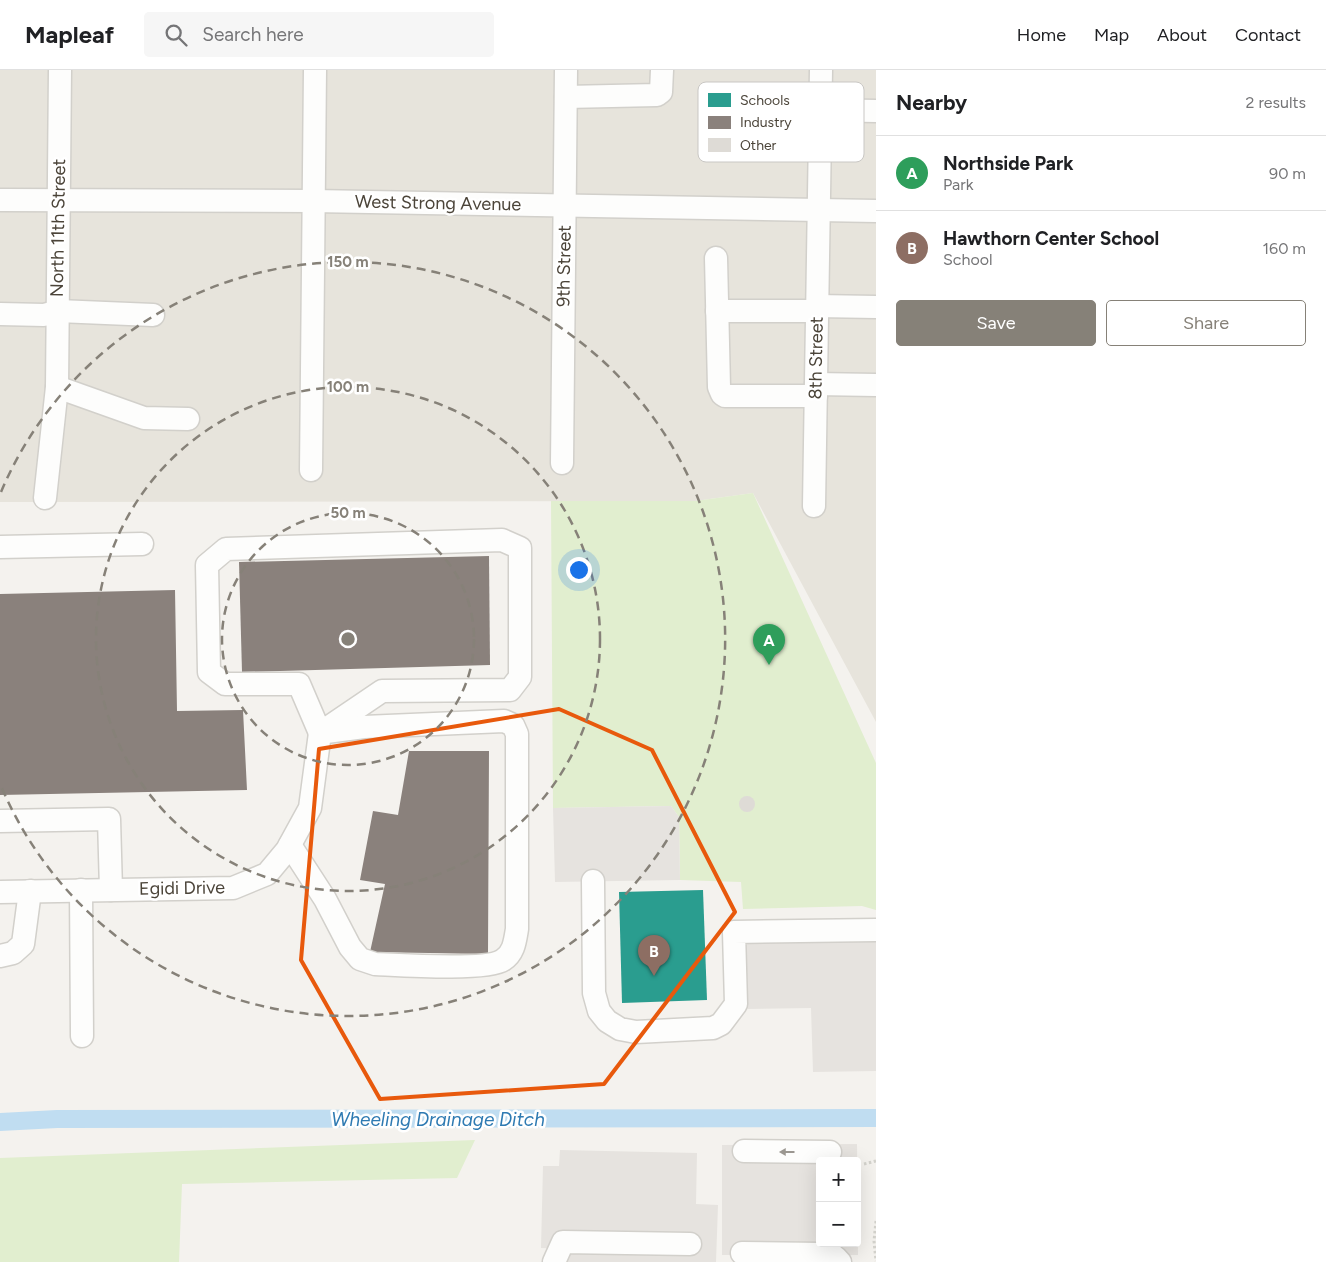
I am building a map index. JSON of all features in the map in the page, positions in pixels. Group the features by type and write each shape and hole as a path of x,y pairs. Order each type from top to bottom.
{"street":[{"name":"North 11th Street","path":"45,498 57,387 60,70"},
{"path":"311,470 315,70"},
{"name":"9th Street","path":"562,463 566,70"},
{"path":"566,97 657,95 661,92 662,70"},
{"name":"8th Street","path":"814,506 819,162"},
{"name":"West Strong Avenue","path":"0,200 314,201 876,210"},
{"path":"716,258 719,387 722,394 726,396 876,385"},
{"path":"717,311 876,307"},
{"path":"0,314 44,315 58,311 153,315"},
{"path":"57,387 144,418 188,419"},
{"path":"502,540 520,548 520,677 510,690 382,692 320,733 299,684 225,684 209,672 207,566 226,549 502,540"},
{"path":"0,547 142,544"},
{"path":"290,845 325,899 350,947 360,959 375,964 479,966 503,960 513,948 517,929 517,734 513,725 504,721 364,727 320,733"},
{"name":"Egidi Drive","path":"0,892 233,888 267,874 290,845 310,808 320,733"},
{"path":"0,821 109,819 111,890"},
{"path":"593,881 594,993 599,1011 607,1021 620,1029 636,1032 697,1030 713,1028 721,1024 736,1004 734,932 876,930"},
{"path":"80,890 82,1036"},
{"path":"0,956 13,953 23,944 30,891"},
{"path":"744,1151 830,1152"},
{"path":"554,1262 563,1242 690,1244"},
{"path":"742,1253 824,1259"}],"path":[{"path":"864,1164 876,1161"},
{"path":"876,1221 876,1261"}],"highlighted area":[{"path":"559,709 652,750 735,912 604,1084 380,1099 301,960 319,749"}],"shaded area":[{"path":"0,70 876,70 876,722 753,493 695,501 0,502"},
{"path":"671,806 679,817 680,880 555,882 553,808"},
{"path":"876,937 876,1071 813,1072 811,1008 748,1009 746,941"},
{"path":"857,1144 857,1157 816,1157 816,1247 858,1247 858,1255 722,1255 722,1145"},
{"path":"560,1150 697,1153 696,1204 718,1205 716,1262 567,1262 567,1249 541,1248 543,1166 559,1166"}],"green space":[{"path":"753,493 876,763 876,910 862,906 743,909 741,882 680,880 679,817 671,806 553,808 551,501 695,501"},
{"path":"475,1140 457,1178 182,1184 179,1262 0,1262 0,1158"}],"building: Schools":[{"path":"703,890 707,1000 622,1003 619,892"}],"building: Industry":[{"path":"489,556 490,665 242,672 239,562"},
{"path":"175,590 177,711 243,710 247,790 0,795 0,594"},
{"path":"409,751 489,751 488,954 370,952 385,884 360,880 373,811 398,815"}],"building: Other":[{"path":"747,796 755,804 747,812 739,804"}],"waterway":[{"name":"Wheeling Drainage Ditch","path":"0,1122 57,1119 876,1118"}],"place":[{"name":"Northside Park","path":"769,665"},
{"name":"Hawthorn Center School","path":"654,976"}]}
